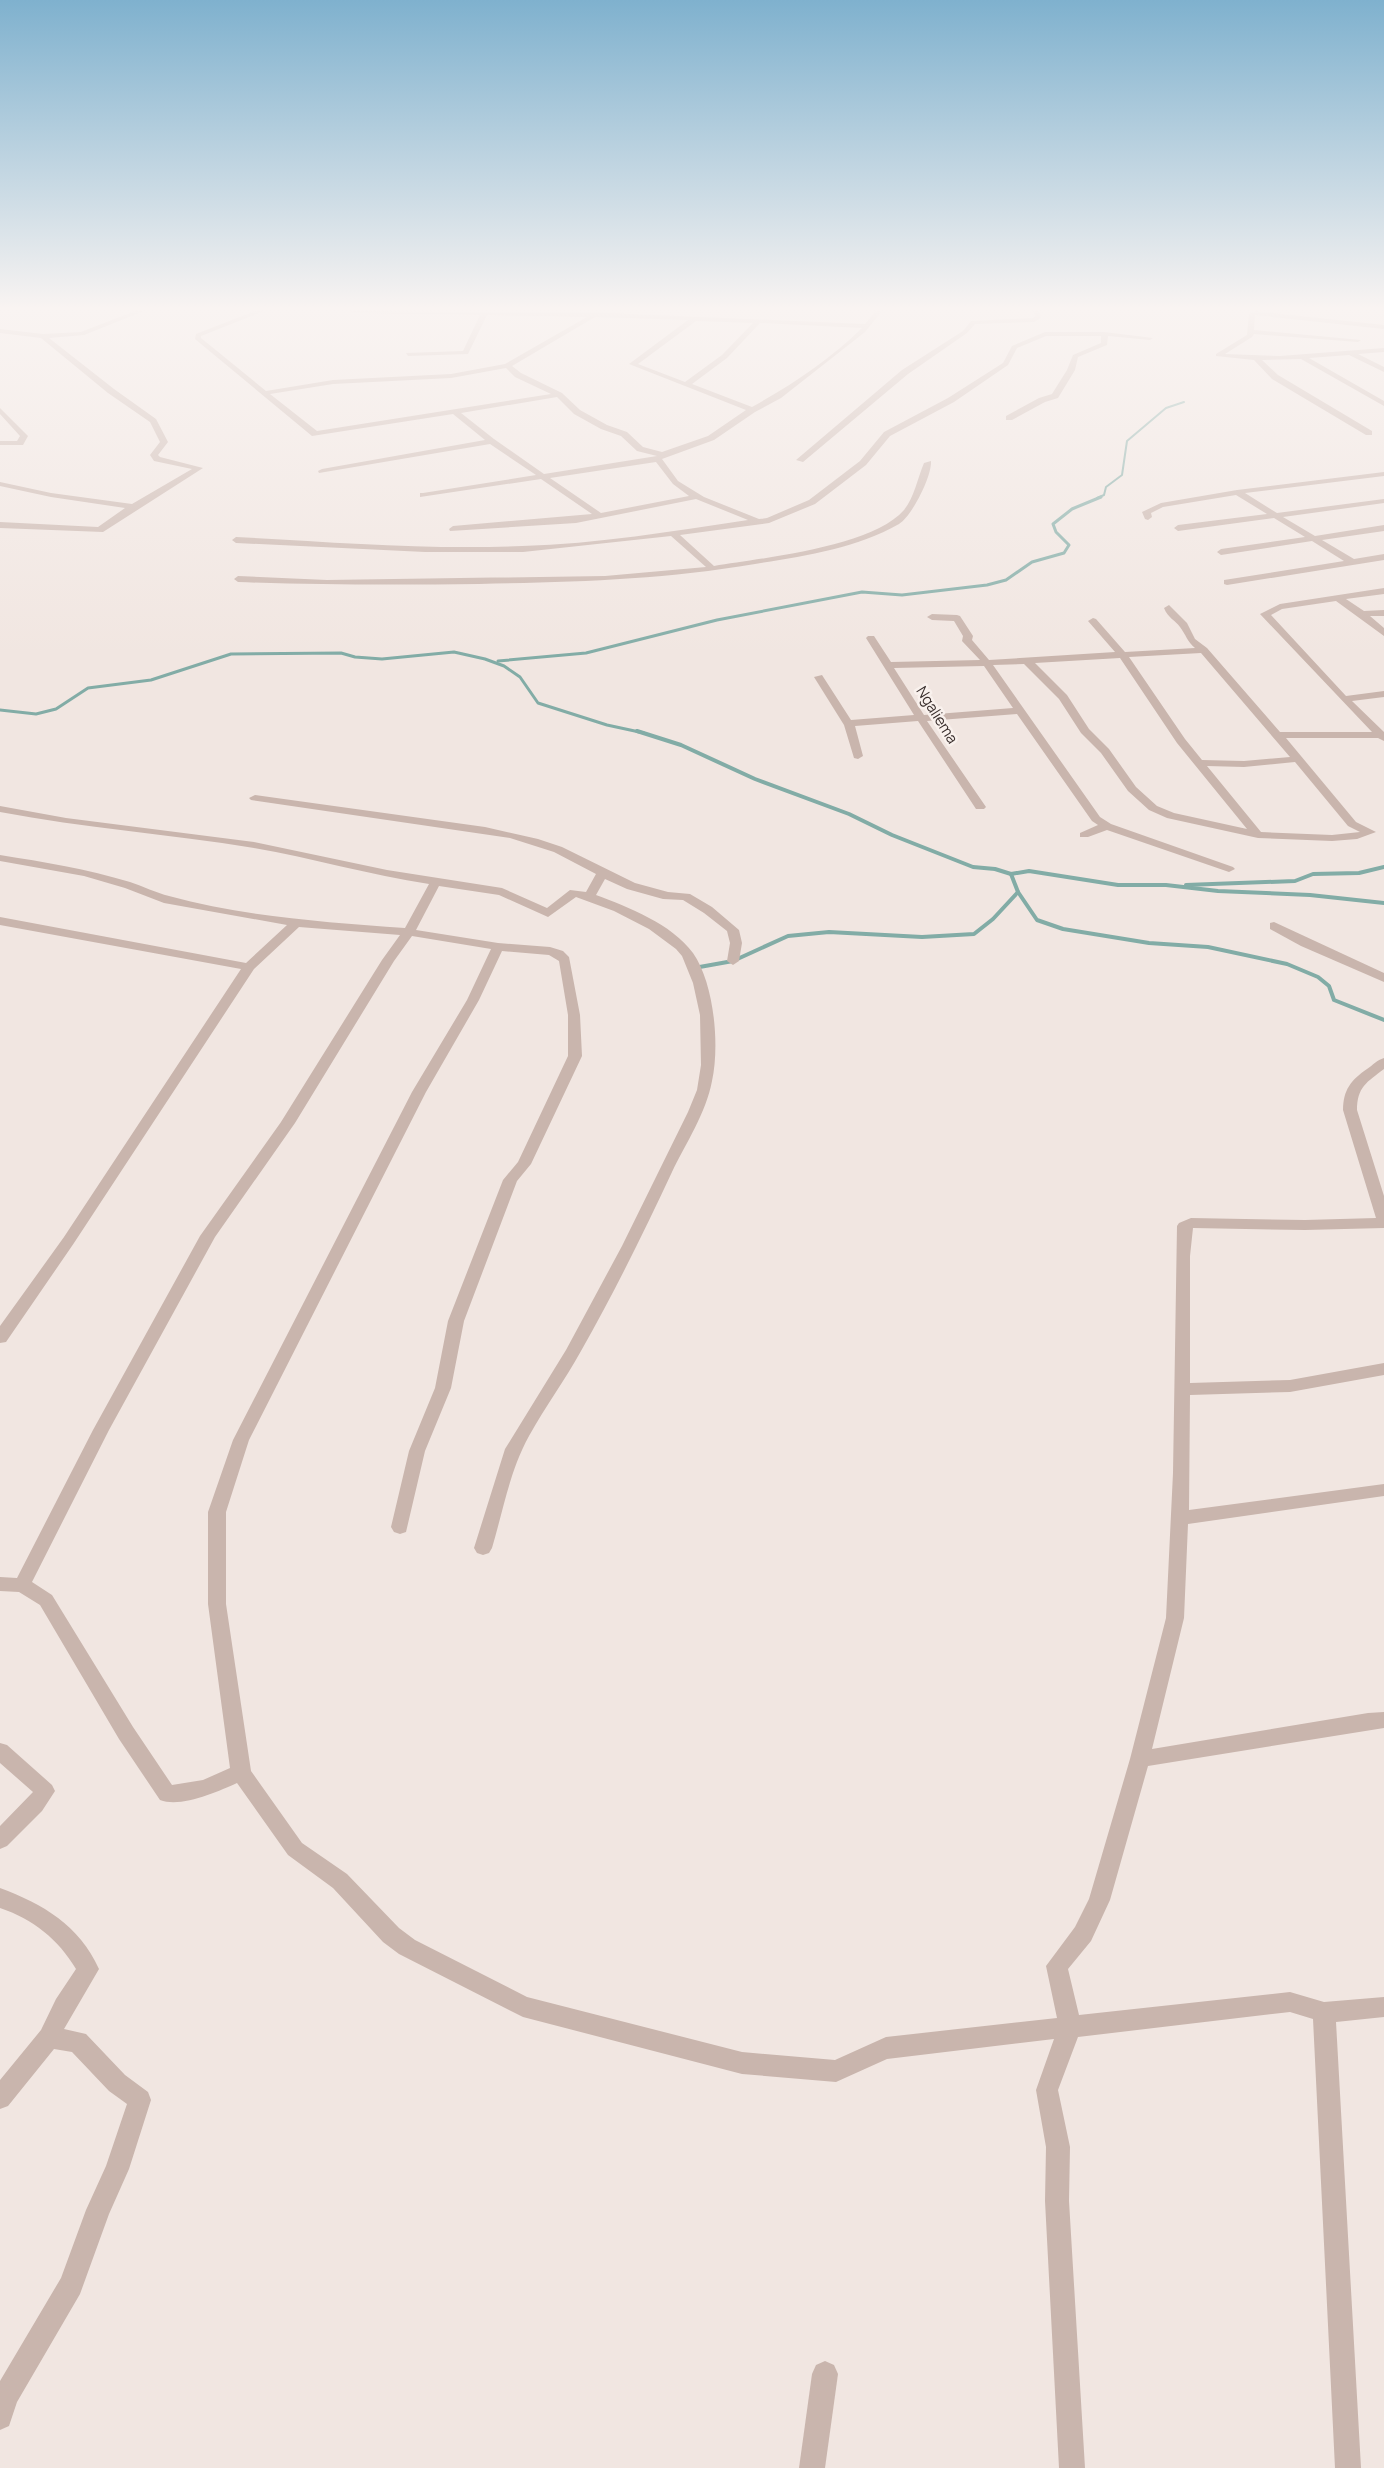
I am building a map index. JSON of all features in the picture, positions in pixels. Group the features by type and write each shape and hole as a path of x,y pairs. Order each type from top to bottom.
{"street":[{"path":"0,442 20,442 24,436 15,426"},
{"path":"0,525 100,530 133,507 199,468 157,459 154,455 164,442 156,426"},
{"path":"305,426 315,434 365,426"},
{"path":"473,426 600,516"},
{"path":"603,426 624,434 640,449 660,457 670,476 696,497 759,522"},
{"path":"423,495 660,457 711,438 728,426"},
{"path":"800,460 840,426"},
{"path":"236,540 496,550 674,534 759,522 792,512 812,502 863,463 887,434 902,426"},
{"path":"1358,426 1369,433"},
{"path":"322,471 491,441"},
{"path":"238,579 327,583 605,579 713,569 807,553 855,541 879,532 898,521 910,508 928,463"},
{"path":"1148,517 1146,513 1149,509 1161,505 1237,492 1384,474"},
{"path":"0,484 51,495 133,507"},
{"path":"1237,492 1352,562"},
{"path":"453,530 543,524 600,516 696,497"},
{"path":"1178,528 1384,501"},
{"path":"1221,552 1384,528"},
{"path":"674,534 713,569"},
{"path":"1227,582 1384,557"},
{"path":"1383,736 1344,699 1265,614 1281,608 1384,591"},
{"path":"1338,598 1384,633"},
{"path":"1027,661 1063,697 1085,731 1105,751 1132,789 1153,808 1172,816 1258,835 1332,837 1357,836 1370,832 1352,824 1204,650 1191,640 1184,625 1171,614 1169,608"},
{"path":"1362,614 1384,613"},
{"path":"932,617 957,618 968,636 967,641 986,663 1096,819 1107,826 1229,869"},
{"path":"1093,621 1122,654 1181,741 1258,835"},
{"name":"Ngaliema","path":"871,638 919,717 980,807"},
{"path":"887,664 986,663 1204,650"},
{"path":"819,677 845,722 849,723 1018,711"},
{"path":"1344,699 1384,694"},
{"path":"849,723 858,756"},
{"path":"1277,735 1383,736"},
{"path":"1200,763 1244,764 1298,759"},
{"path":"255,798 497,832 549,846 591,864 602,873 631,886 667,896 686,897 708,910 733,930 736,943 733,961"},
{"path":"0,809 66,821 254,845 387,874 502,892 548,913 574,893 590,895 651,926 682,948 687,955 700,986 708,1033 706,1079 636,1234 560,1374 520,1437 511,1457 483,1548"},
{"path":"1084,835 1107,826"},
{"path":"0,858 85,873 129,885 164,899 238,914 296,923 409,932 498,947 550,951 559,954 565,960 574,1014 575,1056 524,1164 510,1180 460,1311 443,1388 417,1451 400,1527"},
{"path":"590,895 602,873"},
{"path":"22,1585 101,1430 208,1236 288,1123 388,960 409,932 436,881"},
{"path":"0,921 249,967"},
{"path":"0,1338 69,1240 249,967 296,923"},
{"path":"1274,926 1305,943 1384,978"},
{"path":"498,947 473,1000 419,1092 241,1440 217,1512 217,1604 242,1773 295,1849 340,1881 391,1935 407,1947 523,2007 742,2063 836,2071 886,2048 1290,2002 1324,2012 1384,2007"},
{"path":"1072,2468 1058,2201 1058,2146 1047,2090 1070,2027 1057,1966 1083,1934 1099,1900 1140,1759 1175,1618 1181,1518 1184,1389 1182,1256 1184,1226 1191,1223 1305,1226 1384,1222 1349,1100 1357,1080 1384,1062"},
{"path":"1184,1389 1290,1386 1384,1369"},
{"path":"1181,1518 1384,1490"},
{"path":"0,1584 22,1585 46,1600 126,1734 167,1794 204,1788 242,1773"},
{"path":"1140,1759 1384,1720"},
{"path":"0,1751 45,1791 35,1805 0,1840"},
{"path":"0,1898 27,1907 60,1928 77,1949 88,1969 64,2006 49,2038 0,2098"},
{"path":"1324,2012 1348,2468"},
{"path":"0,2417 5,2397 71,2284 98,2210 117,2169 140,2100 117,2083 78,2042 49,2038"},
{"path":"812,2468 825,2374"}],"waterway":[{"path":"1097,498 1104,495 1106,487 1122,475 1127,441 1145,426"},
{"path":"498,661 586,653 717,620 862,592 902,595 987,585 1006,580 1032,562 1064,553 1069,545 1056,532 1053,524 1072,509 1101,497"},
{"path":"0,710 36,714 56,709 88,688 151,680 231,654 341,653 355,657 382,659 454,652 504,666 520,677 538,703 607,725 642,733"},
{"path":"637,731 642,733"},
{"path":"642,733 681,745 755,779 849,814 892,835 973,867 995,869 1011,874"},
{"path":"1186,885 1295,881 1313,874 1359,873 1384,867"},
{"path":"1011,874 1029,871 1118,885 1166,885 1218,891 1310,895 1384,903"},
{"path":"1011,874 1018,892"},
{"path":"694,968 733,961 788,936 829,932 922,937 974,934 993,919 1018,892"},
{"path":"1018,892 1037,920 1063,929 1149,943 1208,947 1287,964 1318,977 1329,986 1334,1000 1384,1020"}]}
